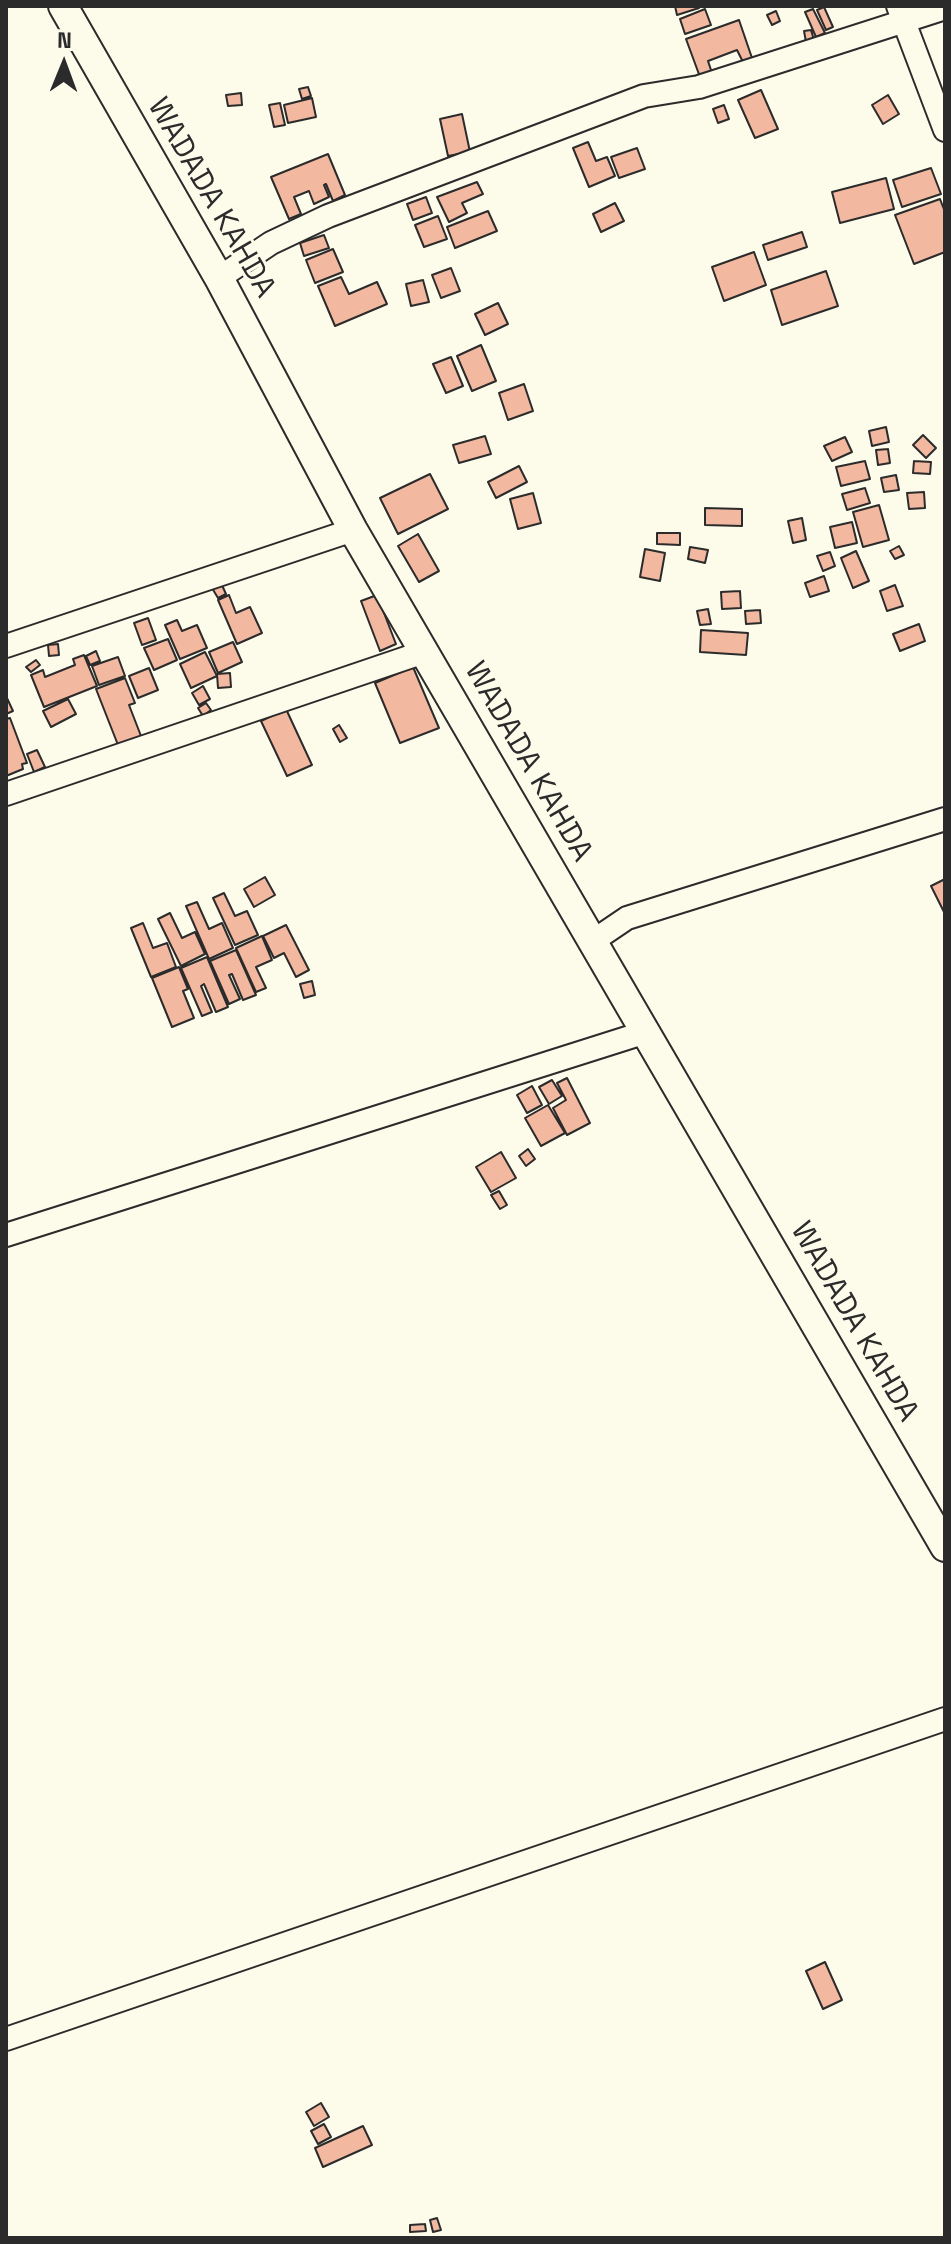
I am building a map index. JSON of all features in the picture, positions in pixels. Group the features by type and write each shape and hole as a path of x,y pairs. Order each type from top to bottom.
{"main road":[{"name":"WADADA KAHDA","path":"63,6 219,278 353,530 945,1547"}],"street":[{"path":"219,278 271,243 328,216 644,96 699,87 900,14 945,8"},
{"path":"900,14 945,130"},
{"path":"6,646 353,530"},
{"path":"6,794 424,652"},
{"path":"593,941 627,918 945,819"},
{"path":"6,1235 646,1032"},
{"path":"6,2039 945,1719"}],"building":[{"path":"675,6 699,6 699,8 677,15"},
{"path":"824,7 833,27 826,30 817,10"},
{"path":"705,9 711,25 685,34 680,19"},
{"path":"813,9 825,33 816,37 805,12"},
{"path":"776,11 780,21 772,25 767,15"},
{"path":"739,20 752,58 743,62 737,50 708,61 712,73 700,77 686,39"},
{"path":"811,30 814,40 806,42 804,31"},
{"path":"308,87 311,96 302,99 299,89"},
{"path":"761,90 778,129 755,138 738,100"},
{"path":"241,93 242,105 228,106 226,95"},
{"path":"888,95 899,114 883,124 872,105"},
{"path":"312,98 316,117 288,123 284,105"},
{"path":"280,103 285,125 274,127 269,105"},
{"path":"724,105 729,119 718,123 713,109"},
{"path":"462,114 470,152 448,156 440,119"},
{"path":"588,142 596,161 607,157 615,176 589,187 573,148"},
{"path":"637,148 645,169 619,178 611,157"},
{"path":"328,154 345,195 333,201 326,184 329,197 314,204 309,191 294,197 301,214 289,219 271,177"},
{"path":"931,168 941,194 902,207 893,180"},
{"path":"886,178 894,209 840,223 832,192"},
{"path":"477,182 483,194 462,203 467,213 449,222 437,197"},
{"path":"426,197 432,213 413,220 407,204"},
{"path":"940,199 945,212 945,252 914,264 895,215"},
{"path":"615,203 624,221 601,232 593,214"},
{"path":"488,211 497,231 455,248 447,227"},
{"path":"438,216 447,239 424,247 415,225"},
{"path":"802,232 807,247 768,260 763,245"},
{"path":"324,235 329,248 304,256 300,243"},
{"path":"333,249 343,272 315,283 306,260"},
{"path":"754,252 766,285 724,301 712,267"},
{"path":"451,268 460,291 441,298 432,275"},
{"path":"826,271 838,306 782,325 771,290"},
{"path":"341,277 349,294 377,282 387,304 335,326 318,286"},
{"path":"423,280 429,302 411,306 406,284"},
{"path":"498,303 508,324 485,335 475,314"},
{"path":"481,345 496,381 472,391 457,356"},
{"path":"451,357 463,386 446,393 433,364"},
{"path":"524,384 533,411 508,420 499,393"},
{"path":"886,427 889,442 872,446 869,431"},
{"path":"923,435 936,448 926,458 913,445"},
{"path":"485,436 491,454 459,463 453,445"},
{"path":"845,437 852,452 832,461 824,446"},
{"path":"888,449 890,463 878,465 876,450"},
{"path":"865,461 870,479 841,486 836,467"},
{"path":"914,461 931,462 930,474 913,473"},
{"path":"519,466 527,482 496,498 488,482"},
{"path":"430,474 448,509 398,534 380,498"},
{"path":"896,475 899,490 884,492 881,478"},
{"path":"865,488 870,503 847,510 842,494"},
{"path":"924,492 925,508 909,509 907,493"},
{"path":"533,493 541,523 518,529 510,499"},
{"path":"879,505 889,540 863,547 853,512"},
{"path":"705,508 742,509 742,526 705,525"},
{"path":"802,518 806,540 793,543 788,521"},
{"path":"852,522 857,543 835,548 830,527"},
{"path":"657,533 680,533 680,545 657,544"},
{"path":"418,534 439,571 419,582 398,546"},
{"path":"899,546 904,555 895,559 890,551"},
{"path":"690,547 708,550 705,563 688,559"},
{"path":"645,549 665,553 660,581 640,577"},
{"path":"856,551 869,581 853,588 841,558"},
{"path":"830,552 835,566 823,571 817,556"},
{"path":"824,576 829,591 810,597 805,583"},
{"path":"221,583 226,594 218,598 212,588"},
{"path":"895,585 903,606 887,611 880,591"},
{"path":"740,591 741,608 722,609 721,592"},
{"path":"229,595 236,613 250,607 262,633 237,644 218,600"},
{"path":"377,595 396,644 380,651 361,601"},
{"path":"708,609 711,624 700,625 697,611"},
{"path":"760,610 761,623 746,624 745,611"},
{"path":"148,618 156,640 142,645 134,623"},
{"path":"177,620 182,631 197,625 207,648 180,659 165,625"},
{"path":"919,624 925,641 900,651 893,634"},
{"path":"701,630 748,633 746,655 700,652"},
{"path":"168,639 177,660 154,670 144,648"},
{"path":"233,642 242,662 218,673 209,652"},
{"path":"58,644 59,655 49,656 48,645"},
{"path":"96,651 100,661 90,665 86,656"},
{"path":"205,652 217,676 191,688 180,664"},
{"path":"84,655 97,686 44,707 31,675 43,670 45,677 75,665 73,659"},
{"path":"118,657 125,676 99,685 92,666"},
{"path":"36,660 40,665 31,672 26,667"},
{"path":"413,667 439,728 400,743 375,683"},
{"path":"149,668 158,690 138,698 129,676"},
{"path":"230,673 231,687 218,688 217,674"},
{"path":"125,678 135,703 129,705 141,736 118,745 96,689"},
{"path":"203,686 210,699 199,705 192,693"},
{"path":"6,696 13,711 6,714"},
{"path":"68,699 76,714 51,727 43,711"},
{"path":"206,703 211,710 203,716 198,708"},
{"path":"286,709 312,765 287,776 261,721"},
{"path":"10,718 27,763 22,764 23,769 6,776 6,719"},
{"path":"339,725 347,738 340,742 333,729"},
{"path":"37,750 45,767 34,772 27,754"},
{"path":"265,877 275,895 254,907 244,889"},
{"path":"945,879 945,914 931,886"},
{"path":"224,893 235,916 247,911 258,935 235,945 213,898"},
{"path":"197,902 209,929 222,923 233,948 209,959 186,906"},
{"path":"170,913 182,938 195,932 205,954 181,966 158,919"},
{"path":"143,923 153,948 167,943 176,967 151,977 131,928"},
{"path":"286,925 309,970 296,977 284,953 274,958 263,936"},
{"path":"262,936 272,960 256,967 266,988 256,992 236,948"},
{"path":"236,950 256,995 243,1000 232,974 229,975 240,999 229,1004 210,961"},
{"path":"207,957 228,1007 216,1012 204,984 201,986 212,1012 202,1016 181,968"},
{"path":"179,967 188,989 183,991 194,1018 172,1027 152,978"},
{"path":"312,981 315,995 304,998 300,984"},
{"path":"567,1078 590,1123 567,1135 553,1108 566,1100 557,1083"},
{"path":"552,1080 562,1096 549,1104 539,1087"},
{"path":"532,1086 542,1105 527,1113 517,1095"},
{"path":"548,1105 565,1133 541,1146 525,1118"},
{"path":"528,1149 535,1159 526,1166 519,1156"},
{"path":"501,1152 516,1178 491,1192 476,1167"},
{"path":"499,1191 507,1205 500,1209 491,1195"},
{"path":"825,1962 842,2000 823,2009 806,1971"},
{"path":"321,2103 329,2117 314,2126 306,2112"},
{"path":"324,2124 331,2137 318,2144 311,2131"},
{"path":"363,2126 372,2145 323,2167 315,2148"},
{"path":"437,2218 441,2230 433,2232 430,2220"},
{"path":"425,2224 426,2231 410,2232 410,2225"}]}
